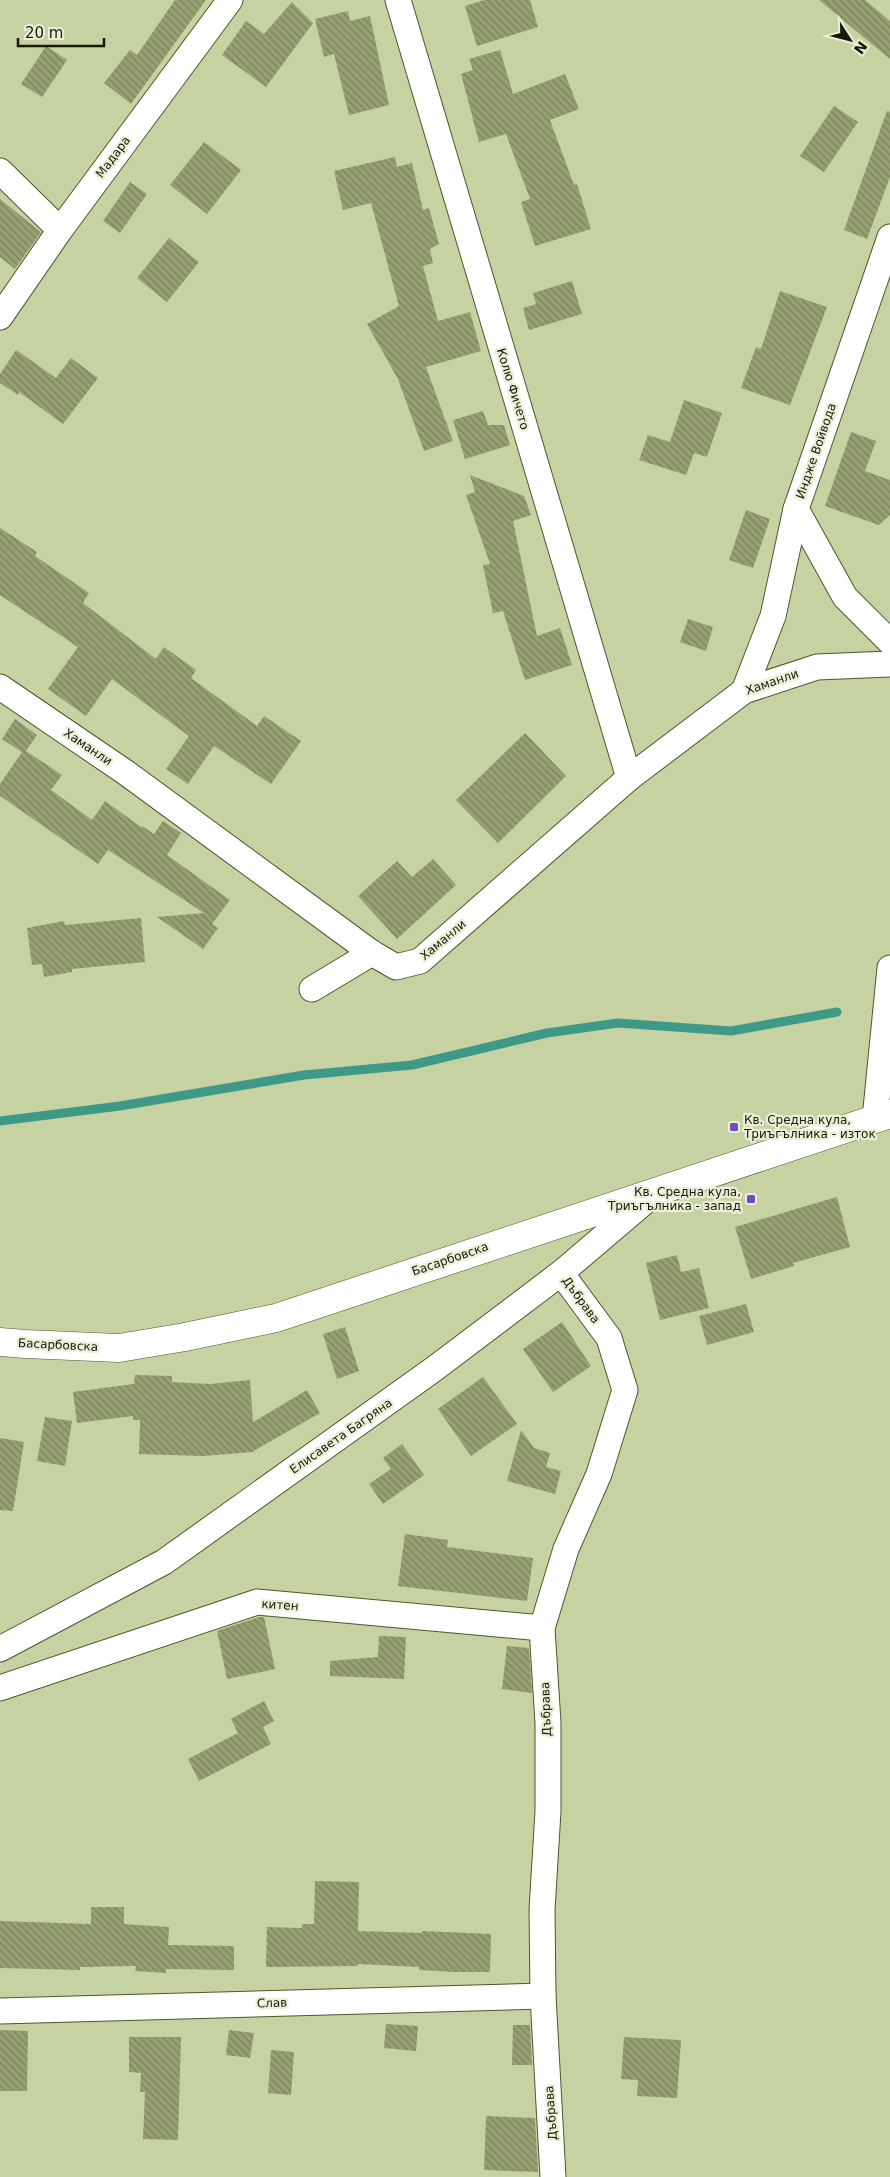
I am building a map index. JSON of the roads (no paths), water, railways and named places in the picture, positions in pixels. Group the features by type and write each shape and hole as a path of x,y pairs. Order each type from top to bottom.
{"street":[{"name":"Мадара","path":"0,317 60,230 230,0"},
{"name":"Колю Фичето","path":"398,0 629,778"},
{"path":"0,172 60,230"},
{"name":"Индже Войвода","path":"890,237 796,509 845,597 890,642"},
{"path":"744,691 773,616 796,509"},
{"name":"Хаманли","path":"0,687 125,772 372,954 396,967 420,960 629,778 744,691 816,667 890,664"},
{"path":"312,989 372,954"},
{"path":"882,1116 890,968"},
{"name":"Басарбовска","path":"0,1342 119,1348 185,1337 276,1318 882,1116"},
{"name":"Елисавета Багряна","path":"0,1649 164,1562 434,1369 561,1273 659,1190"},
{"name":"Дъбрава","path":"554,2177 543,1996 542,1910 548,1811 548,1723 542,1628 566,1549 599,1474 625,1390 609,1338 561,1273"},
{"name":"китен","path":"0,1688 257,1602 542,1628"},
{"name":"Слав","path":"0,2011 543,1996"}],"waterway":[{"path":"0,1121 120,1106 304,1075 412,1065 547,1033 618,1023 731,1031 837,1012"}],"place":[{"name":"Кв. Средна кула, Триъгълника - изток","path":"734,1127"},
{"name":"Кв. Средна кула, Триъгълника - запад","path":"751,1199"}]}
